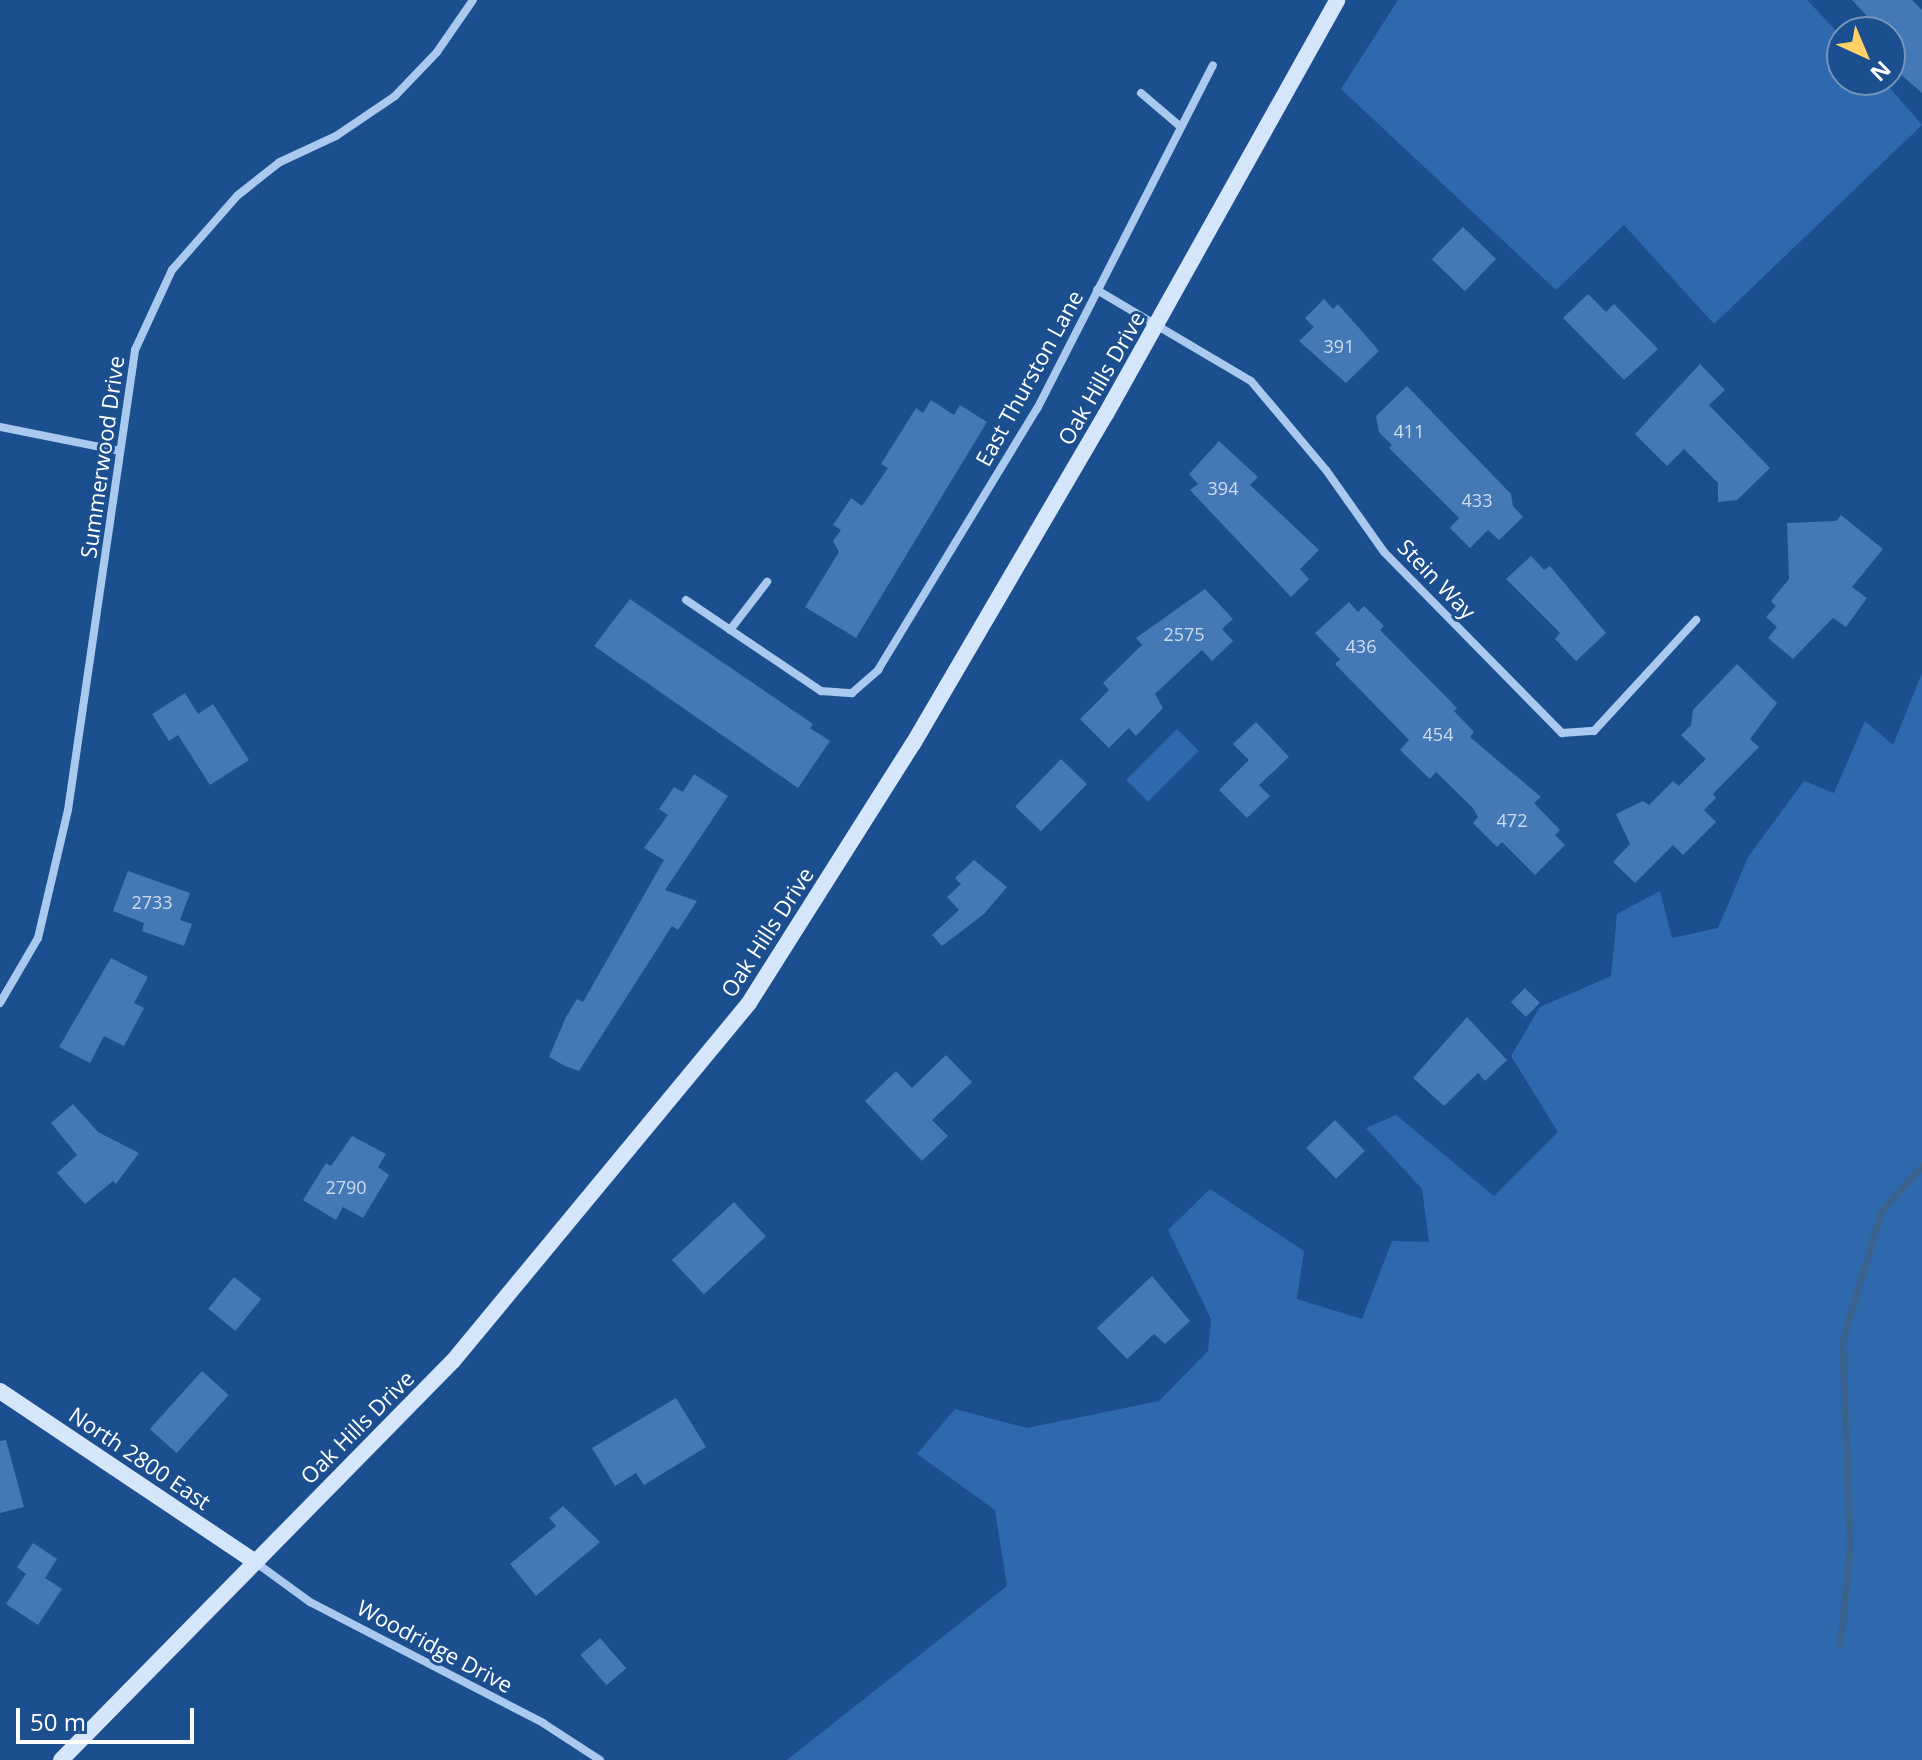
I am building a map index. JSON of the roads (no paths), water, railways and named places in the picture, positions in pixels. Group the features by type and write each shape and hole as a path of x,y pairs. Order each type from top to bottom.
{"main road":[{"name":"Oak Hills Drive","path":"61,1760 453,1361 749,1003 913,744 1159,324 1337,0"},
{"name":"North 2800 East","path":"0,1391 255,1562"}],"street":[{"name":"Summerwood Drive","path":"0,1003 38,938 68,810 135,350 172,270 238,195 280,162 336,136 395,96 437,52 473,0"},
{"name":"East Thurston Lane","path":"730,630 821,691 852,693 878,670 1037,409 1213,65"},
{"path":"1141,93 1181,127"},
{"name":"Stein Way","path":"1097,290 1251,381 1326,470 1384,552 1562,733 1594,731 1696,620"},
{"path":"0,427 120,451"},
{"path":"686,600 730,630 767,582"},
{"name":"Woodridge Drive","path":"255,1562 310,1602 543,1723 600,1760"}],"waterway":[{"path":"1840,1643 1850,1546 1842,1342 1881,1211 1922,1166"}]}
